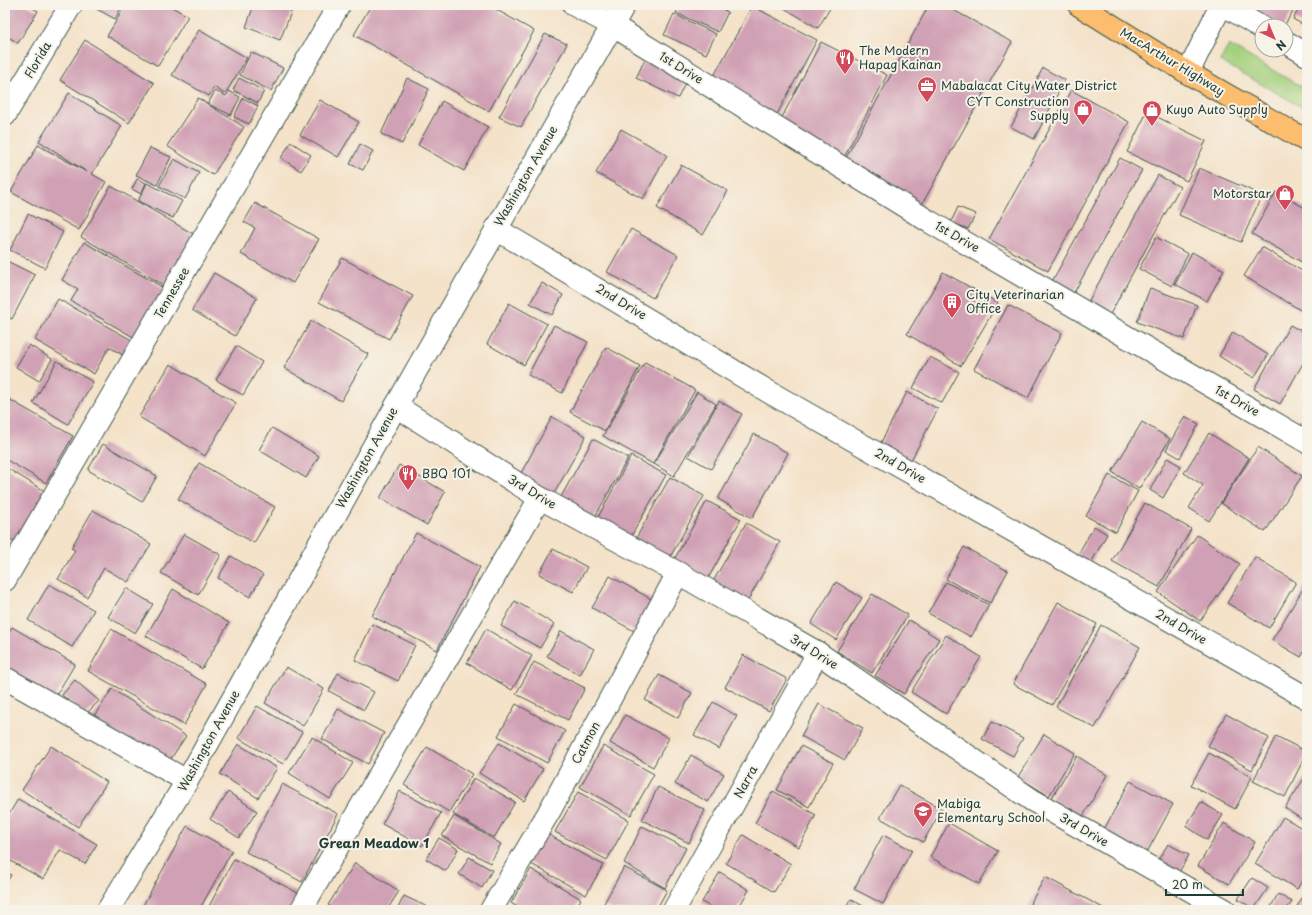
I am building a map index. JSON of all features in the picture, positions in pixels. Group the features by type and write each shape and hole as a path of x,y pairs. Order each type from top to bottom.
{"highway":[{"name":"MacArthur Highway","path":"1079,5 1188,73 1307,140"}],"street":[{"name":"Florida","path":"5,115 71,5"},
{"name":"Tennessee","path":"5,580 339,5"},
{"name":"1st Drive","path":"574,5 612,26 930,222 1307,442"},
{"name":"Washington Avenue","path":"108,910 187,781 396,406 624,5"},
{"path":"1188,73 1221,5"},
{"path":"1224,5 1254,23"},
{"path":"1294,47 1307,55"},
{"name":"2nd Drive","path":"496,229 769,392 1307,698"},
{"name":"3rd Drive","path":"396,406 540,498 678,573 818,653 1032,800 1225,910"},
{"path":"301,910 540,498"},
{"name":"Catmon","path":"491,910 549,812 678,573"},
{"name":"Narra","path":"674,910 818,653"},
{"path":"5,678 187,781"}],"green space":[{"path":"1229,45 1307,90 1307,110 1220,61"}],"building":[{"path":"5,5 27,5 38,11 18,43 5,35"},
{"path":"97,5 123,5 115,19 95,8"},
{"path":"126,5 168,5 188,16 158,66 107,36"},
{"path":"254,5 294,5 280,40 246,27"},
{"path":"371,5 488,5 534,31 489,111 354,35"},
{"path":"680,5 714,5 728,12 718,32 676,13"},
{"path":"779,5 832,5 818,28"},
{"name":"Mabalacat City Water District","path":"929,5 944,5 1012,42 921,206 843,163"},
{"path":"1257,5 1285,5 1293,11 1289,18 1256,18 1251,15"},
{"path":"1301,5 1307,5 1307,27 1294,18"},
{"path":"752,6 817,40 775,118 710,83"},
{"path":"674,14 716,34 706,54 664,35"},
{"path":"199,30 247,58 225,94 214,87 209,96 172,75"},
{"path":"545,34 567,44 521,127 499,117"},
{"path":"85,40 154,83 129,123 60,80"},
{"path":"821,42 887,75 843,159 778,125"},
{"path":"251,52 283,68 271,91 240,75"},
{"path":"646,57 688,77 678,98 636,78"},
{"path":"1043,68 1065,80 1034,139 1011,127"},
{"path":"239,78 264,91 258,103 233,90"},
{"path":"407,78 429,89 402,144 381,134"},
{"path":"1071,90 1129,122 1048,271 989,239"},
{"path":"215,91 226,96 229,91 240,97 231,115 208,104"},
{"path":"69,93 122,126 92,174 106,182 79,230 11,192 38,145 87,172 39,141"},
{"path":"198,98 244,127 213,175 167,146"},
{"path":"243,98 258,106 249,124 234,117"},
{"path":"320,100 359,122 338,157 300,135"},
{"path":"442,101 488,127 464,171 418,145"},
{"path":"1147,112 1206,141 1187,181 1127,152"},
{"path":"621,129 667,155 643,199 596,173"},
{"path":"291,142 311,155 301,171 281,158"},
{"path":"360,144 373,151 363,170 350,164"},
{"path":"150,148 171,157 157,185 136,175"},
{"path":"1120,158 1142,170 1071,298 1049,287"},
{"path":"174,159 199,173 185,199 159,186"},
{"path":"681,165 728,191 703,235 657,208"},
{"path":"1199,168 1262,195 1241,242 1179,215"},
{"path":"1158,175 1180,187 1109,316 1087,304"},
{"path":"137,179 146,183 141,194 132,189"},
{"path":"147,183 182,201 173,218 138,201"},
{"path":"111,186 195,235 165,286 81,237"},
{"path":"1276,192 1307,209 1307,265 1252,234"},
{"path":"255,203 319,239 293,283 241,254 255,228 244,222"},
{"path":"958,207 976,214 968,229 951,222"},
{"path":"28,214 63,232 45,268 10,250"},
{"path":"631,229 678,255 653,298 607,272"},
{"path":"1156,237 1188,254 1172,286 1139,269"},
{"path":"84,242 164,288 135,338 71,301 78,289 62,280"},
{"path":"1262,247 1307,274 1307,314 1244,276"},
{"path":"1192,252 1224,270 1207,301 1175,284"},
{"path":"342,258 413,296 389,339 319,302"},
{"path":"5,260 35,275 12,319 5,316"},
{"name":"City Veterinarian Office","path":"943,272 998,303 961,366 907,334"},
{"path":"214,273 257,298 235,336 192,310"},
{"path":"542,283 563,295 552,315 530,303"},
{"path":"1150,288 1197,305 1184,339 1137,322"},
{"path":"58,299 137,343 128,358 109,347 94,374 35,340"},
{"path":"509,303 547,324 524,365 487,344"},
{"path":"1008,305 1062,333 1028,398 974,369"},
{"path":"311,321 368,354 341,401 284,368"},
{"path":"554,325 588,342 562,393 528,375"},
{"path":"1290,325 1307,334 1307,356 1280,404 1254,389"},
{"path":"1233,332 1268,355 1254,378 1219,356"},
{"path":"29,345 52,359 39,381 16,367"},
{"path":"236,346 262,362 243,395 216,380"},
{"path":"606,347 640,366 605,431 570,412"},
{"path":"930,357 959,372 942,403 913,388"},
{"path":"57,361 93,382 68,424 33,403"},
{"path":"645,362 695,390 653,464 603,436"},
{"path":"170,364 236,403 205,456 139,417"},
{"path":"697,392 716,404 674,476 654,464"},
{"path":"907,392 938,409 908,466 877,450"},
{"path":"5,397 73,436 46,483 5,459"},
{"path":"719,401 742,414 711,469 688,456"},
{"path":"1185,416 1199,424 1180,458 1166,450"},
{"path":"552,417 586,436 550,501 516,482"},
{"path":"1142,422 1170,439 1139,489 1112,472"},
{"path":"272,428 319,456 306,478 259,450"},
{"path":"1209,433 1249,458 1209,521 1189,508 1203,485 1184,473"},
{"path":"754,434 788,453 752,518 718,499"},
{"path":"593,439 628,458 592,522 557,504"},
{"path":"103,444 157,476 142,502 88,470"},
{"path":"1258,447 1302,476 1265,532 1221,503"},
{"path":"631,456 666,475 629,540 596,521"},
{"path":"1167,458 1181,466 1163,498 1150,490"},
{"path":"199,463 275,507 254,543 178,499"},
{"path":"399,465 445,492 427,525 380,498"},
{"path":"5,467 48,493 18,544 5,537"},
{"path":"1109,475 1138,491 1116,532 1086,516"},
{"path":"670,477 704,496 668,561 634,542"},
{"path":"707,501 741,519 705,584 671,565"},
{"path":"1145,503 1191,529 1159,587 1112,561"},
{"path":"93,510 151,544 128,582 104,568 87,597 58,579 75,550 71,548"},
{"path":"746,523 780,542 745,606 710,587"},
{"path":"1094,526 1107,534 1090,565 1076,558"},
{"path":"416,533 480,567 437,650 372,616"},
{"path":"184,534 221,555 198,595 161,573"},
{"path":"1197,535 1240,564 1200,621 1158,592"},
{"path":"964,547 1008,571 990,603 946,579"},
{"path":"553,549 587,567 573,592 539,574"},
{"path":"231,556 263,575 250,597 218,578"},
{"path":"1255,557 1296,582 1269,628 1227,603"},
{"path":"610,576 653,600 636,632 592,608"},
{"path":"836,582 862,598 836,640 811,624"},
{"path":"946,582 989,605 971,637 928,613"},
{"path":"49,584 94,610 72,647 28,620"},
{"path":"1304,587 1307,589 1307,647 1301,657 1272,640"},
{"path":"126,588 153,604 135,633 108,617"},
{"path":"173,589 229,623 202,669 146,636"},
{"path":"872,594 908,615 872,673 837,651"},
{"path":"515,601 554,624 540,648 501,626"},
{"path":"1058,602 1097,624 1052,705 1013,684"},
{"path":"909,620 939,639 904,694 875,676"},
{"path":"372,624 415,645 398,681 355,660"},
{"path":"1101,625 1140,647 1095,728 1056,707"},
{"path":"12,627 75,664 52,702 5,673 5,638"},
{"path":"111,629 207,684 184,725 88,671"},
{"path":"486,629 532,656 512,690 467,663"},
{"path":"561,631 594,649 580,675 547,656"},
{"path":"946,635 981,657 946,714 911,692"},
{"path":"743,655 787,679 769,711 725,687"},
{"path":"534,662 585,688 568,720 516,694"},
{"path":"286,667 324,689 303,726 265,703"},
{"path":"338,673 374,692 364,710 329,691"},
{"path":"659,675 692,693 678,718 645,700"},
{"path":"75,680 99,701 85,715 62,695"},
{"path":"112,689 186,736 166,766 92,719"},
{"path":"713,702 737,716 719,749 694,735"},
{"path":"516,704 565,731 547,763 498,736"},
{"path":"819,704 863,728 845,760 801,736"},
{"path":"257,706 302,732 283,764 238,738"},
{"path":"338,709 384,733 368,764 322,739"},
{"path":"1226,714 1269,738 1252,770 1208,746"},
{"path":"625,715 669,738 653,767 610,743"},
{"path":"992,722 1023,738 1013,756 982,739"},
{"path":"1044,734 1075,753 1049,796 1018,777"},
{"path":"1276,736 1307,752 1285,797 1253,781"},
{"path":"312,737 353,763 330,799 289,773"},
{"path":"499,743 543,769 524,801 479,773"},
{"path":"238,744 277,768 258,798 220,774"},
{"path":"51,746 107,782 78,827 22,790"},
{"path":"603,746 654,774 631,815 580,787"},
{"path":"801,746 833,763 809,807 777,790"},
{"path":"427,747 472,774 449,812 404,785"},
{"path":"1209,753 1252,777 1235,809 1191,785"},
{"path":"691,755 724,774 708,802 675,784"},
{"path":"1077,756 1107,775 1082,818 1051,799"},
{"path":"1307,774 1307,823 1285,808"},
{"path":"474,778 515,802 494,838 453,814"},
{"path":"1130,781 1173,804 1144,858 1101,835"},
{"path":"282,784 338,814 302,882 246,852"},
{"path":"899,785 942,809 923,842 880,818"},
{"path":"658,787 705,810 689,843 642,820"},
{"path":"400,791 441,813 422,846 382,824"},
{"path":"773,791 816,815 799,847 755,823"},
{"path":"228,792 257,811 239,838 210,819"},
{"path":"578,792 629,820 607,860 555,832"},
{"path":"18,799 97,844 85,864 60,850 43,879 5,858 5,821"},
{"path":"1201,802 1223,815 1207,840 1186,826"},
{"path":"454,816 501,844 490,863 442,836"},
{"path":"1283,817 1307,831 1307,873 1297,889 1255,864"},
{"path":"949,823 998,851 979,884 930,857"},
{"path":"1224,823 1255,842 1229,884 1198,866"},
{"path":"187,826 232,851 199,910 141,909"},
{"path":"642,826 686,848 665,888 624,863"},
{"path":"542,831 603,865 586,895 526,861"},
{"path":"743,835 791,864 774,892 726,863"},
{"path":"883,835 912,850 883,904 854,889"},
{"path":"439,838 458,849 446,871 426,859"},
{"path":"1168,844 1189,855 1178,874 1157,862"},
{"path":"469,857 492,870 482,888 459,874"},
{"path":"234,859 298,893 289,910 207,910"},
{"path":"355,863 399,891 387,910 335,910 328,905"},
{"path":"624,867 667,890 656,910 613,910 603,905"},
{"path":"531,869 581,899 574,910 522,910 511,903"},
{"path":"5,871 11,875 5,885"},
{"path":"720,872 749,890 737,910 715,910 702,902"},
{"path":"1045,877 1107,910 1031,910 1028,908"},
{"path":"1252,878 1268,888 1254,909 1238,899"},
{"path":"1307,889 1307,910 1295,910"},
{"path":"1278,894 1292,902 1286,910 1269,910"},
{"path":"404,896 434,910 397,910"},
{"path":"851,899 870,910 844,910"}],"place":[{"name":"The Modern Hapag Kainan","path":"845,75"},
{"name":"Mabalacat City Water District","path":"927,103"},
{"name":"CYT Construction Supply","path":"1083,126"},
{"name":"Kuyo Auto Supply","path":"1152,127"},
{"name":"Motorstar","path":"1285,211"},
{"name":"City Veterinarian Office","path":"952,319"},
{"name":"BBQ 101","path":"408,491"},
{"name":"Mabiga Elementary School","path":"923,828"}],"district":[{"name":"Grean Meadow 1","path":"374,843"}]}
